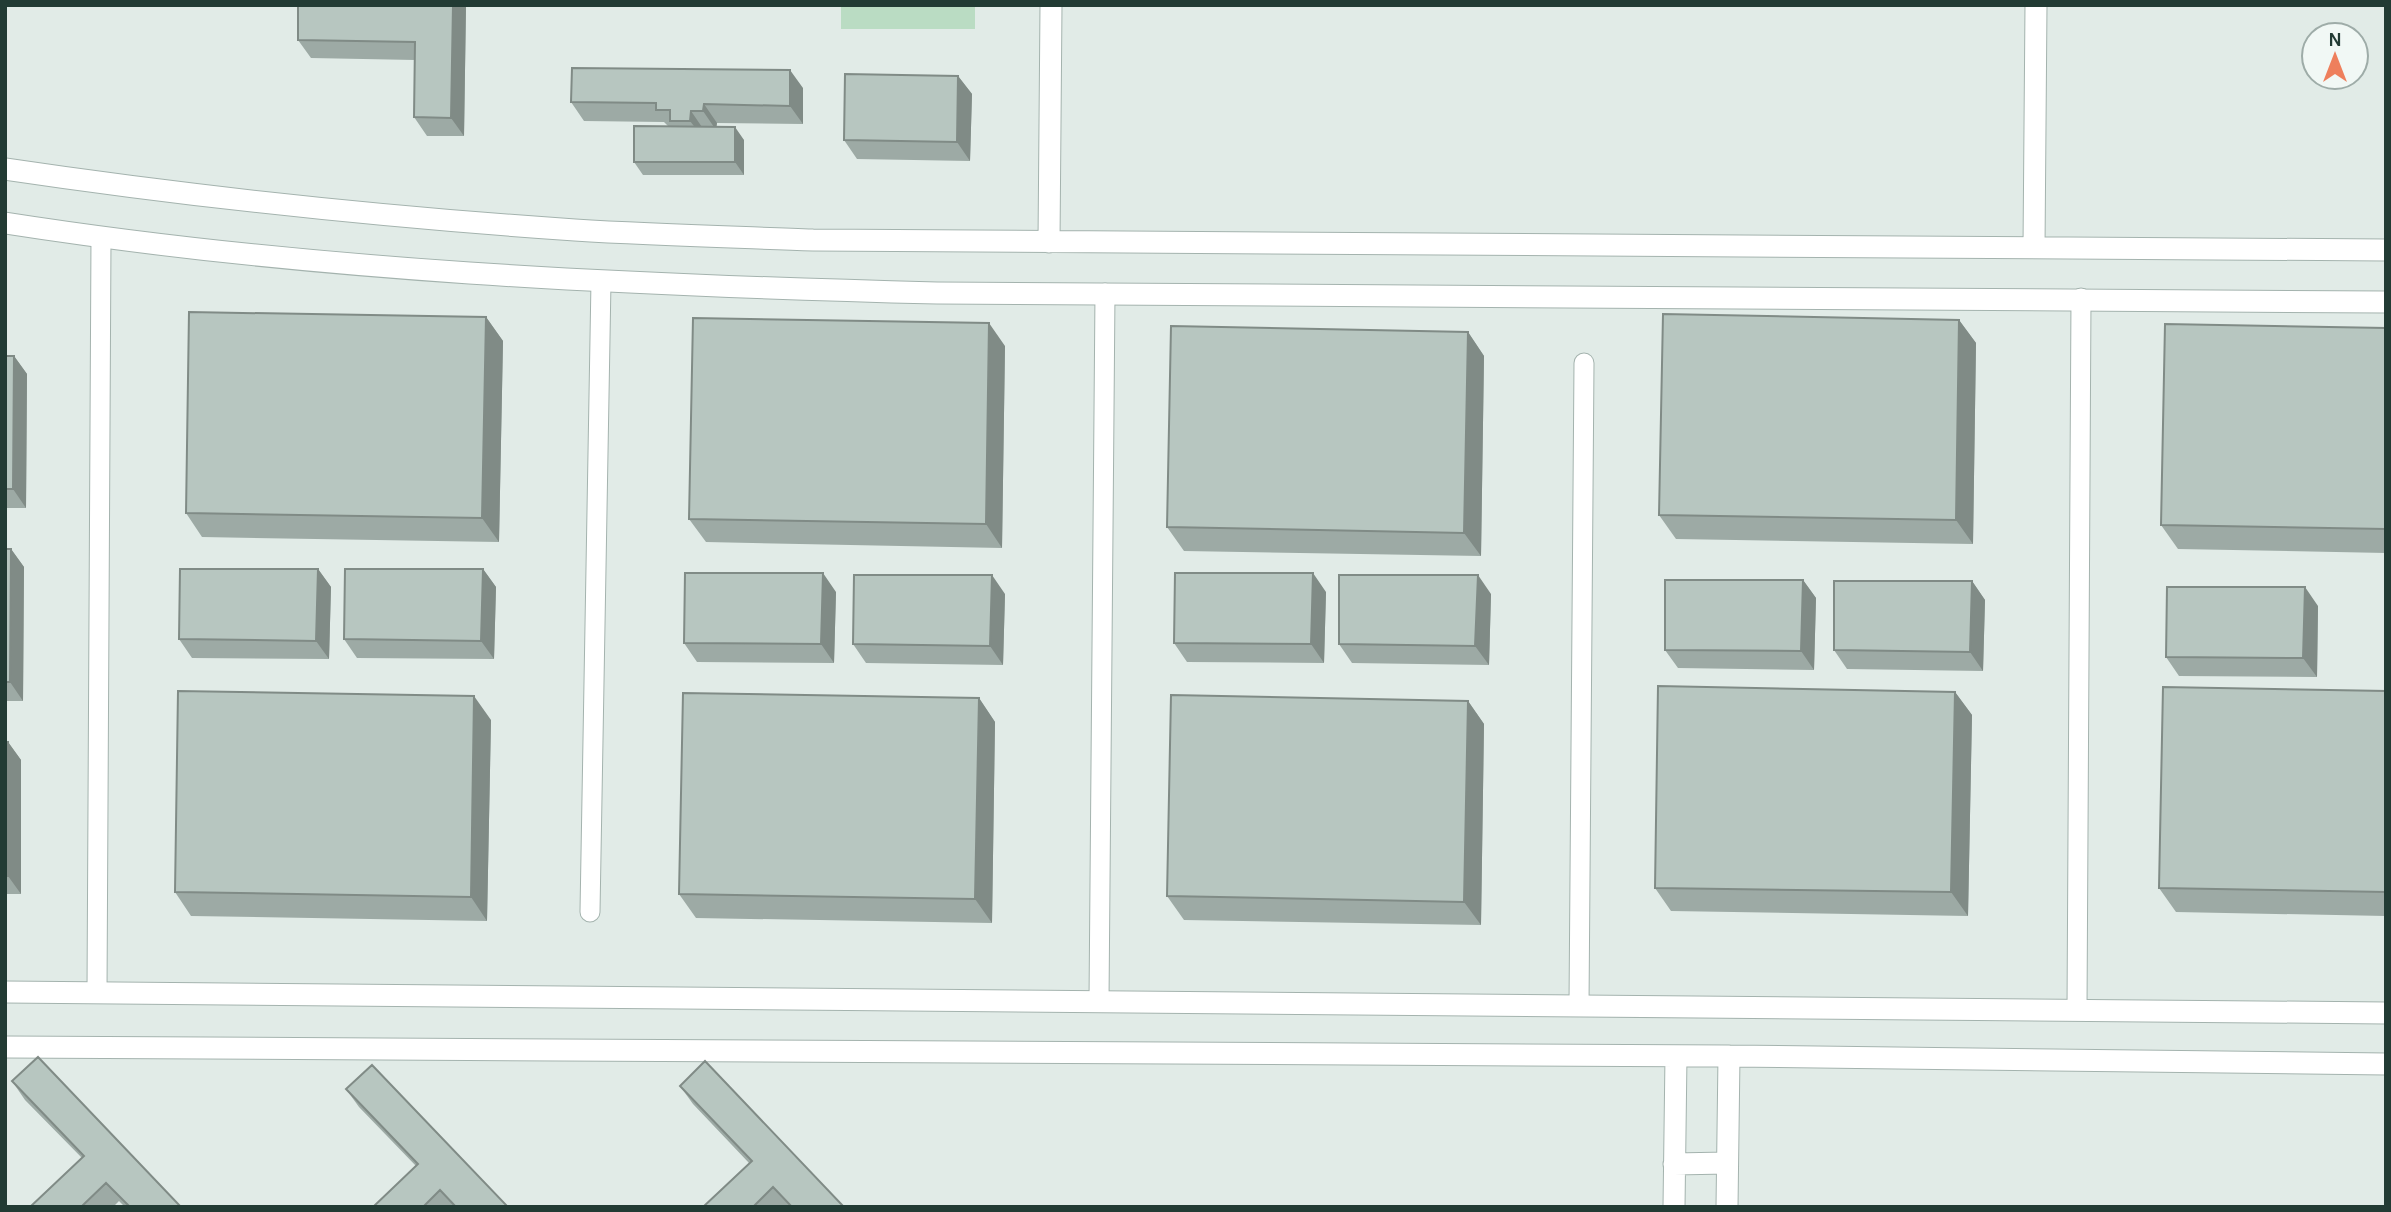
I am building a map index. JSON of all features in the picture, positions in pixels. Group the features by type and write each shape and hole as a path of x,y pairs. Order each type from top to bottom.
{"street":[{"path":"1049,242 1051,5"},
{"path":"2034,247 2036,5"},
{"path":"5,169 106,184 341,211 576,230 813,240 2386,250"},
{"path":"5,223 101,238 434,270 601,281 937,293 2081,298 2386,302"},
{"path":"5,992 2386,1013"},
{"path":"5,1047 1728,1056 2386,1064"},
{"path":"1674,1207 1676,1056"},
{"path":"1727,1207 1728,1056"},
{"path":"1675,1164 1727,1163"}],"lane":[{"path":"97,993 101,238"},
{"path":"590,912 601,281"},
{"path":"1099,1002 1104,293"},
{"path":"2077,1010 2081,298"},
{"path":"1579,1006 1584,363"}],"green space":[{"path":"841,5 975,5 975,29 841,29"}],"building":[{"path":"298,5 453,5 451,118 414,117 415,42 298,40"},
{"path":"572,68 790,70 790,106 704,104 703,111 691,111 690,121 670,121 670,110 656,110 656,103 571,102"},
{"path":"845,74 958,76 957,142 844,140"},
{"path":"634,126 735,127 735,162 634,162"},
{"path":"189,312 486,317 482,518 186,513"},
{"path":"1663,314 1959,320 1956,520 1659,515"},
{"path":"693,318 989,323 986,524 689,519"},
{"path":"2165,324 2386,328 2386,529 2161,525"},
{"path":"1171,326 1468,332 1464,533 1167,527"},
{"path":"5,356 14,356 13,489 5,489"},
{"path":"5,549 11,549 10,682 5,682"},
{"path":"180,569 318,569 316,641 179,639"},
{"path":"345,569 483,569 481,641 344,639"},
{"path":"685,573 823,573 821,644 684,643"},
{"path":"1175,573 1313,573 1311,644 1174,643"},
{"path":"854,575 992,575 990,646 853,644"},
{"path":"1339,575 1478,575 1475,646 1339,644"},
{"path":"1665,580 1803,580 1801,651 1665,650"},
{"path":"1834,581 1972,581 1970,652 1834,650"},
{"path":"2167,587 2305,587 2303,658 2166,657"},
{"path":"1658,686 1955,692 1951,892 1655,888"},
{"path":"2163,687 2386,691 2386,892 2159,888"},
{"path":"178,691 474,696 471,897 175,892"},
{"path":"683,693 979,698 975,899 679,894"},
{"path":"1171,695 1468,701 1464,902 1167,896"},
{"path":"5,742 8,742 8,876 5,876"},
{"path":"38,1057 181,1207 130,1207 106,1183 81,1207 30,1207 84,1156 12,1081"},
{"path":"705,1061 844,1207 792,1207 773,1187 753,1207 703,1207 752,1161 680,1086"},
{"path":"372,1065 508,1207 456,1207 440,1190 423,1207 373,1207 418,1164 346,1089"}]}
